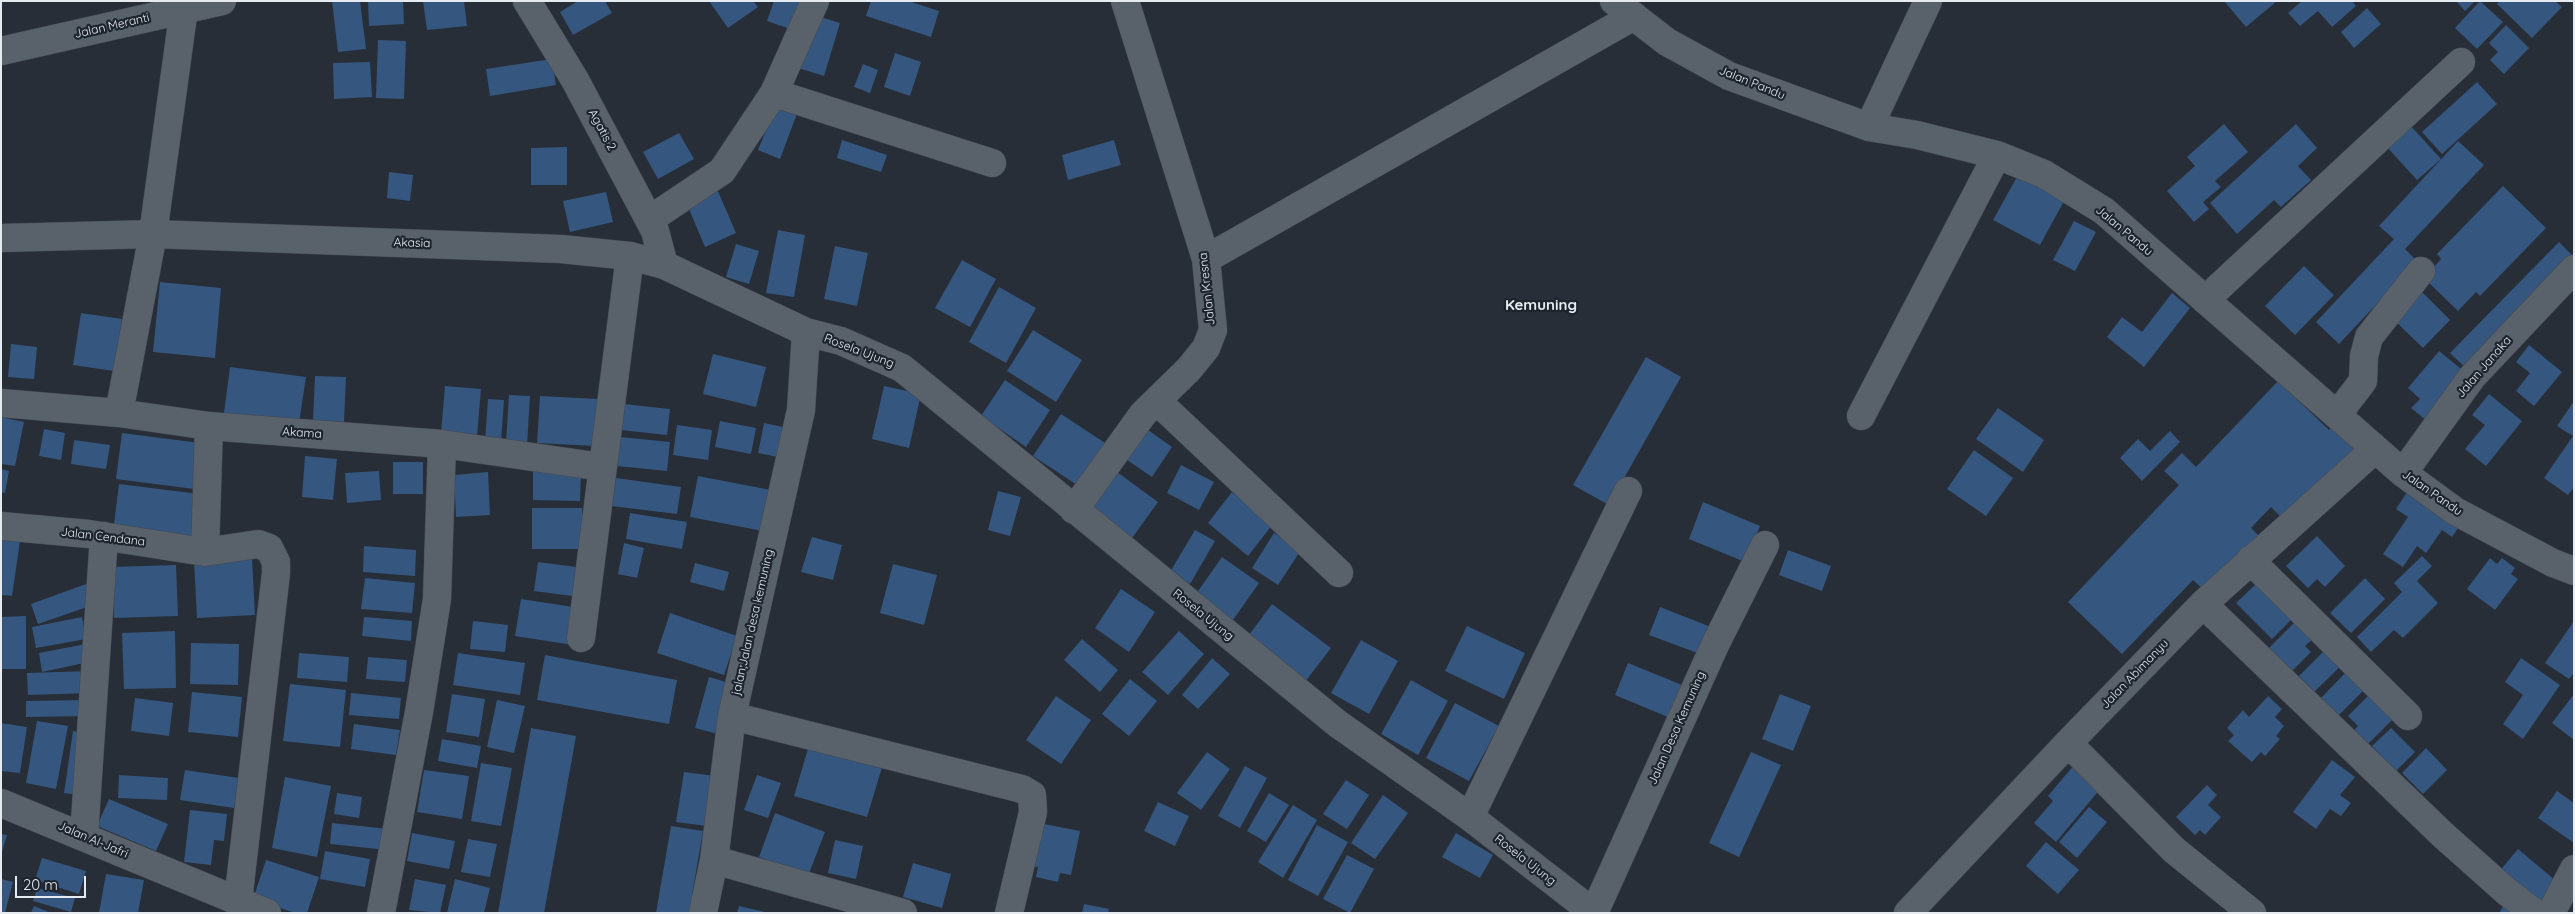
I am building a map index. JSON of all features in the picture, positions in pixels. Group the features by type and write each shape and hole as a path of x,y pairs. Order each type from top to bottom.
{"street":[{"name":"Jalan Meranti","path":"1,51 185,6 222,1"},
{"name":"Agatis 2","path":"527,1 576,80 649,220 662,250 664,265"},
{"path":"649,220 722,171 774,92 815,1"},
{"name":"Jalan Kresna","path":"1074,510 1143,414 1200,355 1213,330 1206,260 1125,1"},
{"path":"1870,127 1928,1"},
{"path":"119,413 153,234 185,6"},
{"path":"1206,260 1624,9"},
{"name":"Jalan Pandu","path":"1624,9 1667,42 1729,76 1870,127 1917,135 1997,155 2044,174 2104,211 2402,473 2455,511 2574,571"},
{"path":"2205,300 2461,62"},
{"path":"774,92 992,163"},
{"path":"1861,416 1997,155"},
{"name":"Akasia","path":"1,238 153,234 561,249 630,256 664,265 806,332"},
{"path":"581,638 630,256"},
{"name":"Jalan Janaka","path":"2402,473 2472,377 2574,269"},
{"path":"2337,415 2363,381 2364,356 2369,337 2421,271"},
{"name":"Rosela Ujung","path":"806,332 841,341 902,368 1338,724 1470,817 1594,913"},
{"name":"jalan;Jalan desa kemuning","path":"703,913 714,860 732,716 801,410 806,332"},
{"path":"1157,401 1338,573"},
{"name":"Akama","path":"1,403 119,413 209,426 442,444 602,467"},
{"path":"205,552 209,426"},
{"path":"381,913 419,712 437,599 442,444"},
{"name":"Jalan Abimanyu","path":"1908,913 2068,743 2203,604 2374,450"},
{"path":"1470,817 1628,491"},
{"name":"Jalan Cendana","path":"1,526 104,536 205,552 258,544 269,548 276,562 238,900"},
{"path":"84,836 104,536"},
{"name":"Jalan Desa Kemuning","path":"1594,913 1715,645 1765,545"},
{"path":"2250,560 2408,716"},
{"path":"2203,604 2443,835 2507,892 2535,913"},
{"path":"732,716 1022,789 1032,795 1033,812 1009,913"},
{"path":"2068,743 2174,850 2252,913"},
{"name":"Jalan Al-Jafri","path":"1,803 267,913"},
{"path":"714,860 903,913"},
{"path":"2551,913 2574,869"}],"building":[{"path":"332,1 360,1 366,49 338,52"},
{"path":"368,1 403,1 404,24 369,26"},
{"path":"423,1 464,1 467,26 427,30"},
{"path":"578,1 605,1 612,13 573,35 560,12"},
{"path":"709,1 753,1 758,7 728,28"},
{"path":"774,1 804,1 799,32 767,21"},
{"path":"871,1 908,1 939,11 931,37 866,16"},
{"path":"2224,1 2277,1 2246,27"},
{"path":"2302,1 2352,1 2356,6 2332,27 2318,11 2300,26 2288,13"},
{"path":"2456,1 2475,1 2465,11"},
{"path":"2480,1 2503,22 2477,49 2455,28"},
{"path":"2499,1 2555,1 2562,7 2532,38 2497,4"},
{"path":"2367,8 2381,24 2354,48 2341,32"},
{"path":"814,15 840,23 824,76 798,68"},
{"path":"2506,25 2529,48 2504,74 2490,60 2498,52 2489,43"},
{"path":"378,40 406,41 404,99 376,98"},
{"path":"895,53 921,62 910,96 884,87"},
{"path":"552,59 556,85 490,96 486,69"},
{"path":"370,62 372,97 334,99 333,63"},
{"path":"863,64 878,70 870,93 854,87"},
{"path":"2477,82 2497,104 2442,154 2422,132"},
{"path":"780,95 801,103 780,159 758,150"},
{"path":"2224,124 2248,152 2215,181 2221,187 2203,202 2209,209 2194,222 2167,191 2195,166 2187,157"},
{"path":"2296,124 2317,148 2298,166 2311,180 2281,207 2274,200 2237,234 2210,203"},
{"path":"2409,124 2441,159 2417,180 2386,146"},
{"path":"679,133 694,159 658,179 643,152"},
{"path":"842,140 887,155 881,172 837,158"},
{"path":"1114,140 1121,165 1068,180 1062,155"},
{"path":"2458,141 2484,165 2405,249 2417,261 2339,344 2316,322 2394,239 2379,226"},
{"path":"567,147 567,185 531,185 531,148"},
{"path":"2023,166 2069,192 2040,245 1993,220"},
{"path":"389,172 413,175 410,201 387,198"},
{"path":"2503,186 2546,228 2480,296 2476,292 2458,311 2424,278 2441,259 2437,254"},
{"path":"717,189 736,233 705,247 686,202"},
{"path":"606,192 613,222 570,232 563,201"},
{"path":"2074,221 2096,232 2075,271 2053,260"},
{"path":"778,230 805,235 794,297 766,293"},
{"path":"2559,242 2574,257 2470,372 2450,353"},
{"path":"736,244 759,251 749,284 726,277"},
{"path":"835,246 868,253 857,306 824,299"},
{"path":"962,260 996,279 970,327 935,308"},
{"path":"2304,266 2334,295 2295,335 2265,306"},
{"path":"160,282 221,288 215,358 153,352"},
{"path":"999,287 1036,308 1006,363 969,342"},
{"path":"2417,287 2450,320 2423,348 2389,315"},
{"path":"2172,293 2190,308 2144,367 2107,337 2122,317 2142,332"},
{"path":"81,313 122,319 114,371 73,365"},
{"path":"1033,330 1082,360 1056,402 1007,371"},
{"path":"11,344 37,347 34,379 8,377"},
{"path":"2529,345 2562,372 2534,406 2516,391 2530,373 2516,362"},
{"path":"2439,351 2466,373 2427,421 2411,408 2420,399 2408,388"},
{"path":"713,354 766,367 756,407 703,394"},
{"path":"1646,357 1681,377 1609,505 1573,485"},
{"path":"230,367 306,377 299,423 224,413"},
{"path":"315,376 346,377 344,422 313,420"},
{"path":"1005,380 1050,410 1026,447 981,416"},
{"path":"2278,381 2329,430 2337,421 2361,444 2286,522 2271,507 2251,528 2259,536 2206,592 2193,580 2122,654 2068,602 2179,485 2164,471 2182,453 2196,467"},
{"path":"445,386 481,389 477,436 441,433"},
{"path":"884,386 921,394 909,448 872,439"},
{"path":"2489,394 2522,421 2486,466 2465,449 2485,425 2472,415"},
{"path":"509,395 530,396 527,445 506,443"},
{"path":"540,396 598,399 595,446 537,443"},
{"path":"488,399 504,400 501,441 485,440"},
{"path":"2574,401 2574,487 2568,495 2544,478 2573,436 2557,426"},
{"path":"624,404 670,409 667,435 621,430"},
{"path":"1998,408 2044,440 2023,472 1976,439"},
{"path":"1061,414 1105,443 1077,485 1033,456"},
{"path":"1,417 24,422 15,466 1,464"},
{"path":"720,421 756,428 751,454 715,447"},
{"path":"764,423 788,428 783,458 758,453"},
{"path":"677,425 712,430 708,460 673,455"},
{"path":"44,429 65,433 61,460 39,456"},
{"path":"1148,430 1172,447 1152,477 1127,460"},
{"path":"2170,431 2180,442 2142,481 2120,458 2138,439 2150,451"},
{"path":"122,433 200,443 194,489 116,479"},
{"path":"620,437 670,442 667,471 617,466"},
{"path":"74,440 110,445 106,469 71,464"},
{"path":"1974,450 2013,478 1986,516 1947,489"},
{"path":"305,456 337,459 333,500 302,497"},
{"path":"393,462 423,462 423,494 393,494"},
{"path":"1181,465 1214,482 1199,510 1167,493"},
{"path":"1,469 9,471 5,493 1,492"},
{"path":"379,471 381,500 347,503 345,473"},
{"path":"533,471 581,473 580,501 533,500"},
{"path":"488,472 490,515 456,517 454,475"},
{"path":"1117,472 1158,502 1130,541 1089,510"},
{"path":"698,476 776,491 768,532 690,517"},
{"path":"616,478 681,487 677,514 612,506"},
{"path":"2413,483 2460,525 2452,537 2442,530 2426,553 2417,546 2403,567 2383,554 2408,517 2396,509"},
{"path":"119,484 199,494 193,542 113,532"},
{"path":"998,491 1021,497 1010,536 988,530"},
{"path":"1232,492 1273,524 1248,556 1208,523"},
{"path":"1703,502 1760,526 1745,562 1689,539"},
{"path":"532,508 582,508 582,549 532,549"},
{"path":"630,513 687,522 682,549 626,539"},
{"path":"1195,530 1215,541 1190,584 1170,572"},
{"path":"1274,533 1301,550 1278,585 1252,568"},
{"path":"1,534 21,534 12,596 1,595"},
{"path":"2317,536 2345,566 2325,587 2317,579 2308,588 2286,566"},
{"path":"812,537 842,545 833,580 801,572"},
{"path":"624,543 644,548 637,578 618,574"},
{"path":"364,546 416,550 415,576 363,572"},
{"path":"1788,550 1831,566 1822,591 1779,575"},
{"path":"2422,556 2432,566 2417,581 2438,603 2403,638 2394,630 2371,652 2357,637 2402,592 2394,583"},
{"path":"1222,557 1259,583 1233,620 1196,594"},
{"path":"252,558 255,615 197,618 194,561"},
{"path":"2490,558 2497,564 2502,558 2515,568 2511,574 2518,579 2495,610 2467,589"},
{"path":"538,562 584,568 580,597 534,591"},
{"path":"695,563 729,572 724,591 690,582"},
{"path":"893,564 937,575 924,625 880,613"},
{"path":"176,565 178,616 114,618 112,567"},
{"path":"365,578 415,583 412,613 361,609"},
{"path":"2365,578 2385,599 2351,633 2330,613"},
{"path":"2258,582 2293,618 2272,639 2236,603"},
{"path":"86,584 93,605 38,624 31,604"},
{"path":"1121,589 1155,612 1129,652 1095,628"},
{"path":"521,599 580,608 573,645 515,636"},
{"path":"1272,604 1331,648 1305,682 1246,639"},
{"path":"1660,607 1711,627 1700,654 1649,635"},
{"path":"670,613 737,636 724,675 657,653"},
{"path":"26,616 26,669 1,669 1,617"},
{"path":"82,617 86,639 36,648 32,627"},
{"path":"364,617 412,621 411,641 362,636"},
{"path":"2297,620 2314,638 2305,646 2311,652 2292,671 2269,648"},
{"path":"473,621 508,625 505,652 470,649"},
{"path":"2574,621 2574,673 2569,679 2545,663"},
{"path":"1467,626 1525,653 1504,699 1445,671"},
{"path":"175,631 176,688 124,689 122,633"},
{"path":"1179,631 1204,654 1168,695 1142,672"},
{"path":"1082,639 1118,670 1100,692 1064,660"},
{"path":"1361,640 1398,661 1369,714 1331,693"},
{"path":"191,643 239,644 238,685 190,684"},
{"path":"86,644 89,662 42,672 39,653"},
{"path":"2329,646 2345,662 2314,692 2299,676"},
{"path":"299,653 349,657 347,682 297,678"},
{"path":"458,653 525,663 520,695 453,685"},
{"path":"545,655 677,680 669,724 537,700"},
{"path":"368,657 407,660 405,682 366,679"},
{"path":"1212,658 1230,674 1198,709 1182,695"},
{"path":"2521,658 2560,685 2523,739 2503,724 2523,695 2505,682"},
{"path":"1628,663 1682,685 1668,717 1615,695"},
{"path":"2349,669 2367,687 2338,716 2321,698"},
{"path":"90,671 91,693 28,695 27,673"},
{"path":"709,677 736,685 722,735 695,728"},
{"path":"1130,679 1157,701 1129,736 1102,714"},
{"path":"1411,680 1448,701 1418,755 1381,734"},
{"path":"290,684 346,690 340,747 283,741"},
{"path":"192,692 242,697 238,737 188,732"},
{"path":"351,693 401,698 399,719 349,715"},
{"path":"452,694 485,699 479,737 446,732"},
{"path":"1780,694 1811,706 1793,751 1762,739"},
{"path":"2574,694 2574,740 2552,723"},
{"path":"1056,696 1091,720 1061,764 1026,740"},
{"path":"2268,696 2282,709 2275,717 2284,726 2276,736 2280,739 2265,756 2261,752 2252,762 2228,741 2234,735 2227,728 2243,710 2249,717"},
{"path":"2368,696 2378,706 2384,700 2398,714 2366,746 2352,732 2358,726 2348,716"},
{"path":"135,698 173,703 169,736 131,731"},
{"path":"88,700 88,716 26,717 26,701"},
{"path":"497,700 525,706 514,753 487,747"},
{"path":"1455,703 1499,726 1469,781 1426,758"},
{"path":"37,721 68,726 56,789 26,783"},
{"path":"1,723 27,727 20,773 1,771"},
{"path":"354,724 400,730 396,755 351,749"},
{"path":"531,728 576,736 544,913 498,913"},
{"path":"2391,728 2415,752 2396,771 2372,746"},
{"path":"73,731 88,733 79,795 64,793"},
{"path":"442,739 481,746 477,768 438,761"},
{"path":"810,742 883,764 867,817 794,796"},
{"path":"2426,748 2447,770 2423,794 2402,773"},
{"path":"1207,752 1230,769 1201,810 1177,793"},
{"path":"1751,752 1781,765 1739,857 1709,843"},
{"path":"2332,760 2355,777 2340,795 2351,803 2341,816 2330,809 2316,829 2293,812"},
{"path":"481,763 512,768 501,826 471,821"},
{"path":"2074,765 2101,788 2056,842 2034,823 2053,801 2048,796"},
{"path":"1245,766 1267,778 1240,828 1218,816"},
{"path":"185,770 239,778 234,808 180,800"},
{"path":"424,770 469,776 462,819 417,812"},
{"path":"684,772 715,776 707,826 676,822"},
{"path":"119,775 168,778 167,800 118,798"},
{"path":"757,775 781,783 768,818 744,810"},
{"path":"285,777 331,786 317,857 272,848"},
{"path":"1346,780 1369,795 1347,829 1323,814"},
{"path":"2207,785 2217,795 2208,805 2221,817 2205,835 2200,830 2195,835 2176,817"},
{"path":"2557,791 2574,803 2574,843 2538,818"},
{"path":"337,793 362,797 359,818 334,814"},
{"path":"1269,793 1289,805 1266,842 1247,831"},
{"path":"1383,795 1408,813 1375,859 1351,843"},
{"path":"109,799 168,824 156,851 97,826"},
{"path":"1158,802 1189,816 1175,846 1144,831"},
{"path":"1293,805 1317,820 1283,878 1258,862"},
{"path":"2089,807 2107,822 2077,858 2059,842"},
{"path":"190,810 227,814 224,841 214,840 211,865 184,862"},
{"path":"775,813 825,832 808,876 759,857"},
{"path":"332,823 389,829 387,850 330,844"},
{"path":"1039,823 1080,831 1071,875 1060,873 1058,882 1036,877 1038,867 1030,866"},
{"path":"1317,825 1348,842 1318,896 1288,880"},
{"path":"671,826 703,831 689,913 656,913"},
{"path":"412,833 455,841 449,869 407,861"},
{"path":"1456,833 1493,855 1480,878 1442,857"},
{"path":"1,834 7,835 2,852 1,852"},
{"path":"468,839 497,844 490,877 461,872"},
{"path":"835,840 863,846 856,879 828,873"},
{"path":"2046,842 2079,870 2058,894 2026,866"},
{"path":"2518,849 2562,886 2542,910 2498,873"},
{"path":"325,851 370,859 365,887 320,879"},
{"path":"1347,855 1374,869 1350,913 1323,899"},
{"path":"42,858 86,871 79,894 35,880"},
{"path":"266,860 319,877 307,913 295,913 253,899"},
{"path":"913,863 951,874 942,908 903,897"},
{"path":"106,874 144,880 138,913 99,913"},
{"path":"1,879 13,882 5,913 1,913"},
{"path":"415,879 446,885 440,913 409,910"},
{"path":"455,879 490,888 484,913 447,913"},
{"path":"37,888 75,898 71,912 33,901"},
{"path":"2508,899 2526,913 2499,913"},
{"path":"1084,904 1109,909 1108,913 1082,913"},
{"path":"34,906 51,913 31,913"},
{"path":"739,906 765,912 765,913 737,913"}],"district":[{"name":"Kemuning","path":"1541,305"}]}
